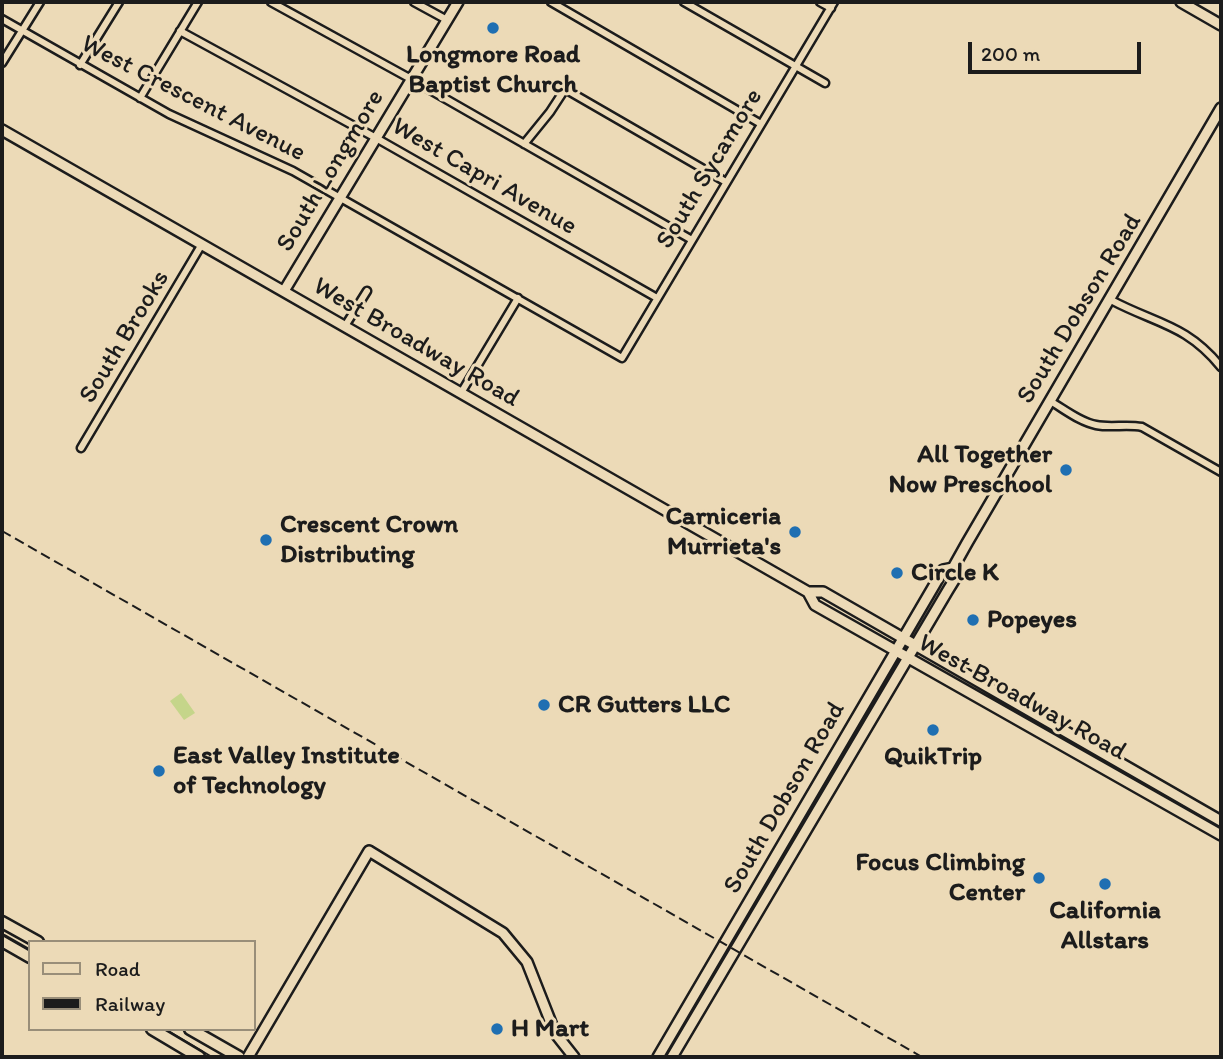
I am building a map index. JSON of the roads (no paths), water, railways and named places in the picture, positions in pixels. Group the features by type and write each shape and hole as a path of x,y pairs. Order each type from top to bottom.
{"main road":[{"name":"South Longmore","path":"284,291 458,2"},
{"path":"1181,2 1221,25"},
{"name":"South Dobson Road","path":"658,1057 943,570 953,568 1221,108"},
{"name":"West Broadway Road","path":"2,130 808,593 815,605 1221,835"},
{"name":"South Dobson Road","path":"674,1055 956,577 953,568"},
{"name":"West Broadway Road","path":"808,593 823,592 1221,821"},
{"path":"248,1057 369,851 503,933 527,962 555,1033 574,1057"},
{"path":"2,922 34,940"},
{"path":"2,941 28,956"},
{"path":"674,1055 672,1046 678,1035 677,1025"},
{"path":"155,1031 200,1057"},
{"path":"194,1031 239,1057"}],"street":[{"path":"2,62 40,2"},
{"path":"80,65 119,2"},
{"path":"140,98 198,2"},
{"path":"271,2 692,240"},
{"path":"414,2 447,20"},
{"path":"551,2 761,124"},
{"path":"684,2 825,83"},
{"path":"820,2 832,5"},
{"name":"South Sycamore","path":"622,358 832,5"},
{"name":"West Crescent Avenue","path":"2,19 80,65 207,133 293,171 622,358"},
{"name":"West Capri Avenue","path":"180,31 376,138 657,298"},
{"path":"524,144 565,89 726,182"},
{"name":"South Brooks","path":"81,449 202,244"},
{"path":"345,326 367,291"},
{"path":"461,393 518,298"},
{"path":"1111,300 1131,311 1183,331 1203,347 1221,367"},
{"path":"1050,401 1088,423 1142,427 1221,472"}],"tram line":[{"path":"2,935 28,950"},
{"path":"168,1031 212,1057"}],"railway":[{"path":"2,531 922,1057"}],"place":[{"name":"Longmore Road Baptist Church","path":"493,28"},
{"name":"All Together Now Preschool","path":"1066,470"},
{"name":"Carniceria Murrieta's","path":"795,532"},
{"name":"Crescent Crown Distributing","path":"266,540"},
{"name":"Circle K","path":"897,573"},
{"name":"Popeyes","path":"973,620"},
{"name":"CR Gutters LLC","path":"544,705"},
{"name":"QuikTrip","path":"933,730"},
{"name":"East Valley Institute of Technology","path":"159,771"},
{"name":"Focus Climbing Center","path":"1039,878"},
{"name":"California Allstars","path":"1105,884"},
{"name":"H Mart","path":"497,1029"}]}
